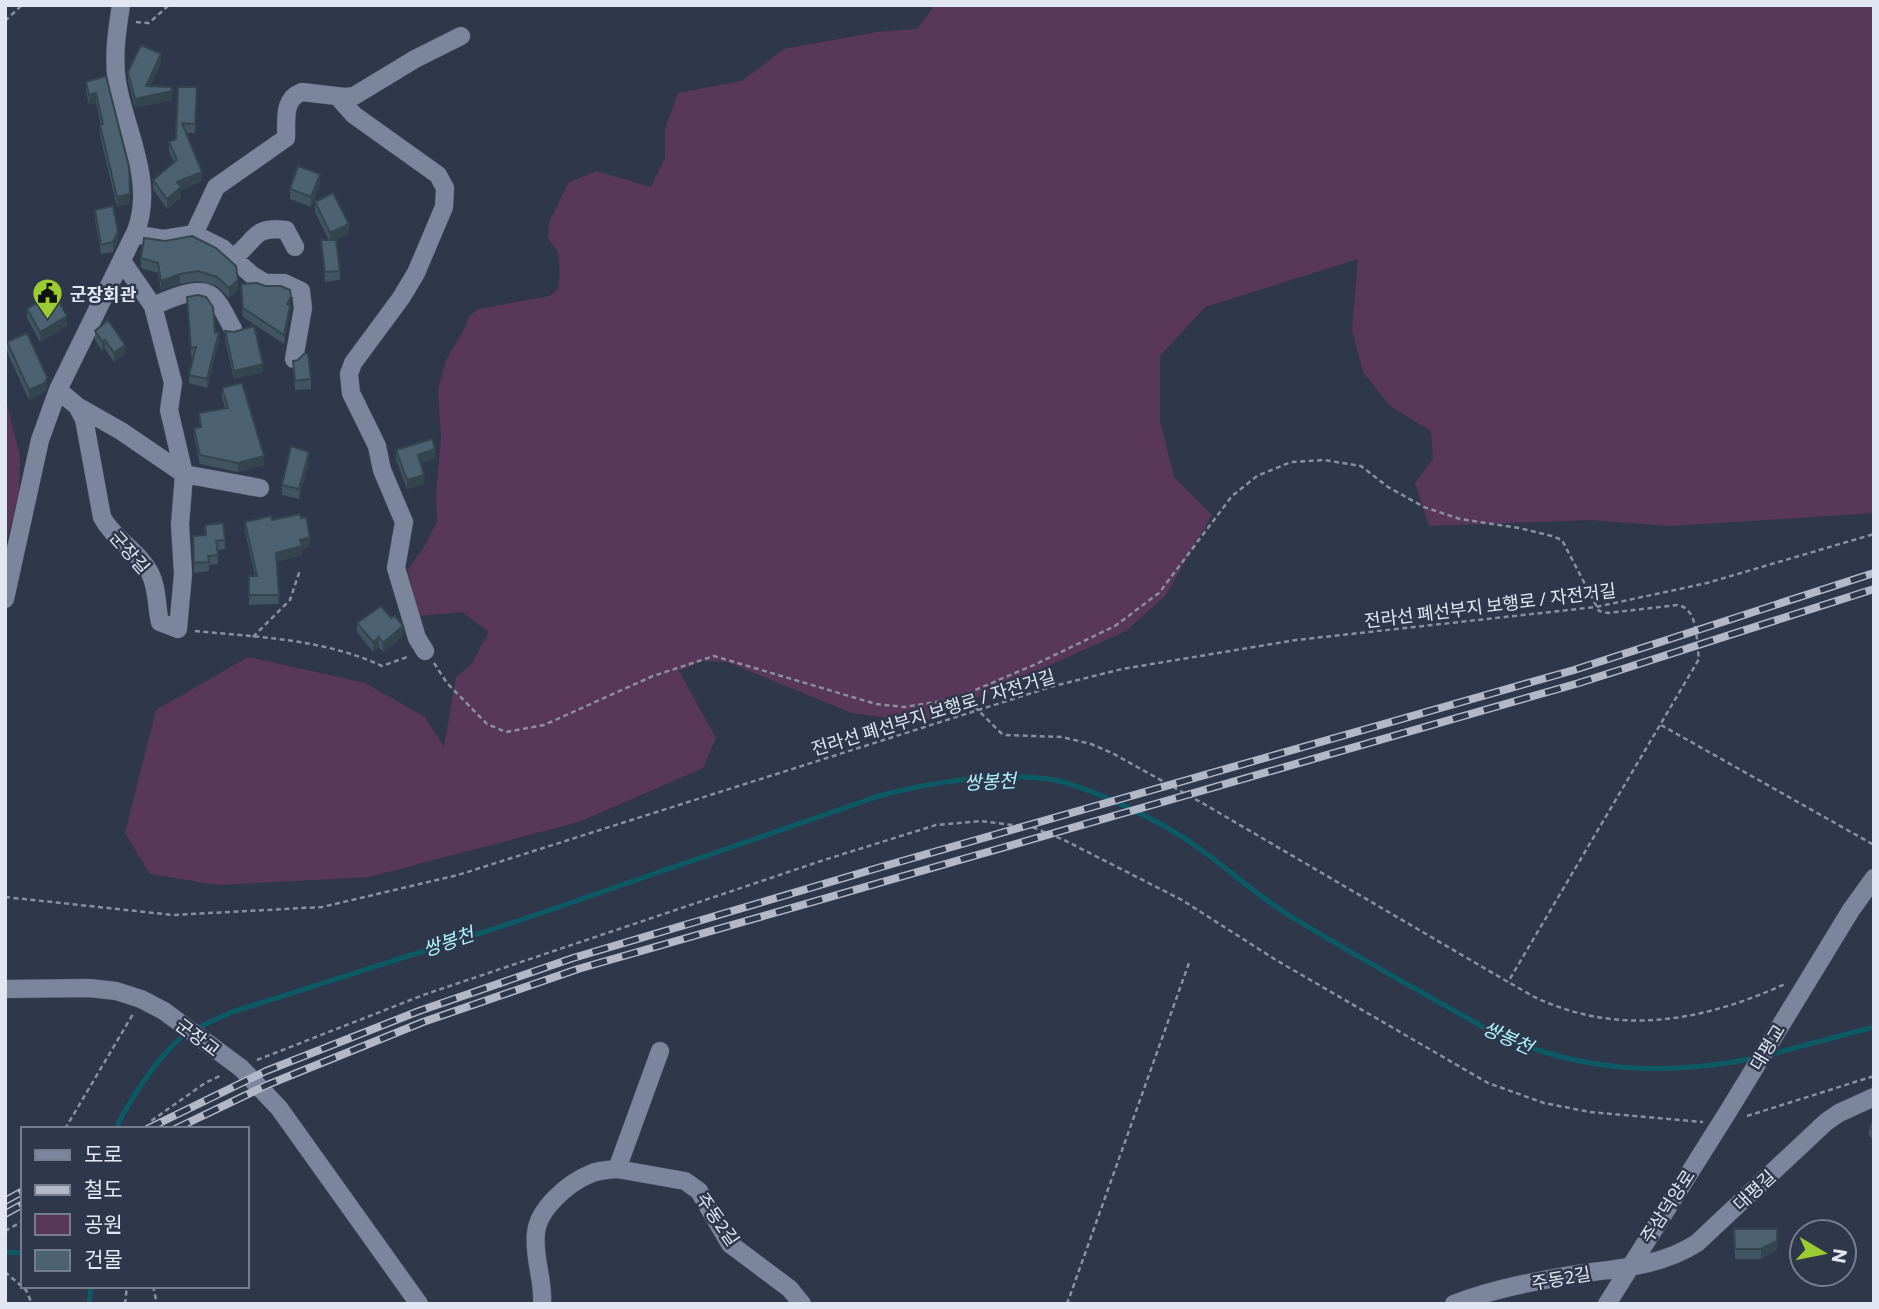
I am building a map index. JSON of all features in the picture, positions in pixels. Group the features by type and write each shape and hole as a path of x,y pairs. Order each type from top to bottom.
{"street":[{"path":"5,599 37,449 58,390 135,234 141,214 138,161 117,82 115,46 120,12"},
{"path":"194,234 216,187 284,140 288,106 294,96 302,92 354,96 415,59 461,36"},
{"path":"337,96 354,115 438,175 445,188 444,207 416,273 353,363 349,374 351,393 377,446 382,470 404,522 396,568 417,638 425,650"},
{"path":"234,257 245,249 256,234 265,230 286,230 295,247"},
{"path":"135,234 164,239 194,234 234,257 252,275 265,283 284,283 301,291 303,308 294,359"},
{"path":"122,261 153,306 173,383 169,410 184,474 180,525 183,574 178,629"},
{"path":"153,306 180,296 204,293 214,297 233,329"},
{"name":"군장길","path":"58,390 77,407 84,419 102,517 150,573 157,594 160,622 178,629"},
{"path":"77,407 121,430 184,474 260,488"},
{"path":"1809,978 1874,878"},
{"name":"대평교","path":"1725,1116 1809,978"},
{"path":"5,989 89,988 116,991 141,999"},
{"name":"군장교","path":"141,999 164,1011 237,1065 279,1108 419,1304"},
{"path":"617,1170 660,1051"},
{"name":"대평길","path":"1628,1268 1672,1257 1697,1243 1826,1122 1874,1097"},
{"name":"주삼덕양로","path":"1607,1304 1725,1116"},
{"name":"주동2길","path":"542,1304 542,1280 535,1235 541,1217 559,1195 577,1182 590,1174 617,1170 692,1184 730,1244 790,1289 802,1304"},
{"name":"주동2길","path":"1454,1304 1494,1290 1628,1268"}],"path":[{"path":"5,21 22,5"},
{"path":"120,12 149,23 169,5"},
{"path":"178,629 329,647 382,666 425,650 447,682 487,724 506,732 544,725 653,676 714,656 876,704 904,707 928,705 959,697 1115,626 1159,593 1232,496 1257,476 1291,462 1324,460 1361,466 1424,507 1460,519 1562,540 1599,611 1608,613 1681,606 1691,611 1699,659 1507,982"},
{"name":"전라선 폐선부지 보행로 / 자전거길","path":"5,898 173,915 322,907 458,875 1054,686 1135,666 1296,640 1596,607 1707,583 1874,534"},
{"path":"253,637 290,600 300,570"},
{"path":"959,697 1006,735 1062,737 1091,744 1112,753 1507,982 1543,1001 1576,1012 1609,1018 1656,1021 1690,1017 1809,978"},
{"path":"1661,725 1874,845"},
{"path":"150,1127 151,1121 205,1083 237,1065 426,994 810,864 936,825 981,821 1035,828 1056,836 1182,900 1276,960 1488,1083 1544,1103 1590,1112 1725,1116 1874,1076"},
{"path":"1067,1304 1189,963"},
{"path":"66,1127 141,999"},
{"path":"5,1243 6,1233 21,1222"},
{"path":"5,1272 21,1286"},
{"path":"24,1288 32,1304"}],"green space":[{"path":"935,5 1874,5 1874,513 1671,526 1589,520 1429,526 1415,483 1433,459 1431,431 1390,406 1363,372 1352,330 1358,259 1205,307 1160,356 1160,421 1174,477 1212,515 1166,595 1126,631 921,723 852,713 727,662 702,661 679,671 716,738 703,768 579,822 369,877 217,885 150,874 125,833 156,710 248,657 365,683 425,717 444,747 456,677 471,665 489,632 462,612 418,616 408,569 437,522 436,496 441,437 438,390 446,360 469,316 479,309 549,296 558,289 558,252 548,238 549,223 568,183 596,171 651,187 665,158 665,129 678,93 742,81 784,49 877,32 917,29"},
{"path":"5,397 20,456 19,492 7,539"}],"building":[{"path":"141,45 161,54 146,86 171,87 172,91 135,99 128,72"},
{"path":"106,76 129,167 130,194 117,197 100,125 103,124 96,93 89,95 86,82"},
{"path":"178,87 197,87 195,124 182,123 202,172 177,182 181,187 167,199 153,180 177,160 169,142 176,139"},
{"path":"298,166 320,174 311,197 290,189"},
{"path":"333,193 349,224 330,233 315,202"},
{"path":"113,206 118,232 113,242 101,245 95,210"},
{"path":"192,236 216,248 236,266 238,280 229,288 217,277 198,271 161,281 158,263 141,258 144,238 165,241"},
{"path":"321,240 336,240 340,271 325,272"},
{"path":"257,283 290,290 291,297 287,304 290,306 284,335 243,308 241,284"},
{"name":"군장회관","path":"54,293 67,316 40,332 27,309"},
{"path":"187,297 206,297 213,307 215,333 219,332 207,379 189,375 196,347 191,348"},
{"path":"108,320 125,345 114,353 95,331"},
{"path":"254,326 263,364 234,371 225,331 234,332"},
{"path":"27,333 47,377 45,383 29,390 7,342"},
{"path":"308,354 311,379 295,381 293,361"},
{"path":"242,383 264,456 238,463 200,455 194,428 201,427 199,413 228,408 222,388"},
{"path":"432,439 435,449 418,455 424,475 407,480 396,450"},
{"path":"291,446 309,452 299,489 282,485"},
{"path":"300,514 301,518 306,517 310,537 300,540 302,546 276,553 279,595 249,595 249,576 257,576 245,522 271,516 272,520"},
{"path":"223,523 225,540 216,541 218,555 208,556 209,562 194,563 193,536 206,535 205,525"},
{"path":"381,606 391,618 395,616 403,626 383,643 379,637 373,642 357,623"},
{"path":"1734,1229 1777,1229 1777,1241 1761,1249 1735,1249"}],"waterway":[{"name":"쌍봉천","path":"195,1029 232,1012 515,922 879,796 941,783 1027,777 1048,779 1082,788 1162,825 1193,844 1275,906 1312,929 1490,1031 1523,1045 1588,1063 1653,1069 1687,1068 1755,1058"},
{"name":"쌍봉천","path":"1768,1055 1874,1027"},
{"name":"쌍봉천","path":"117,1127 146,1077 186,1034"},
{"path":"5,1252 21,1253"},
{"name":"쌍봉천","path":"89,1304 91,1288"}],"railway":[{"path":"151,1127 266,1071 419,1011 573,958 881,867 1574,670 1874,573"},
{"path":"179,1127 267,1085 423,1022 578,969 1579,683 1874,589"},
{"path":"5,1201 21,1192"},
{"path":"5,1214 21,1205"}],"place":[{"name":"군장회관","path":"47,321"}]}
